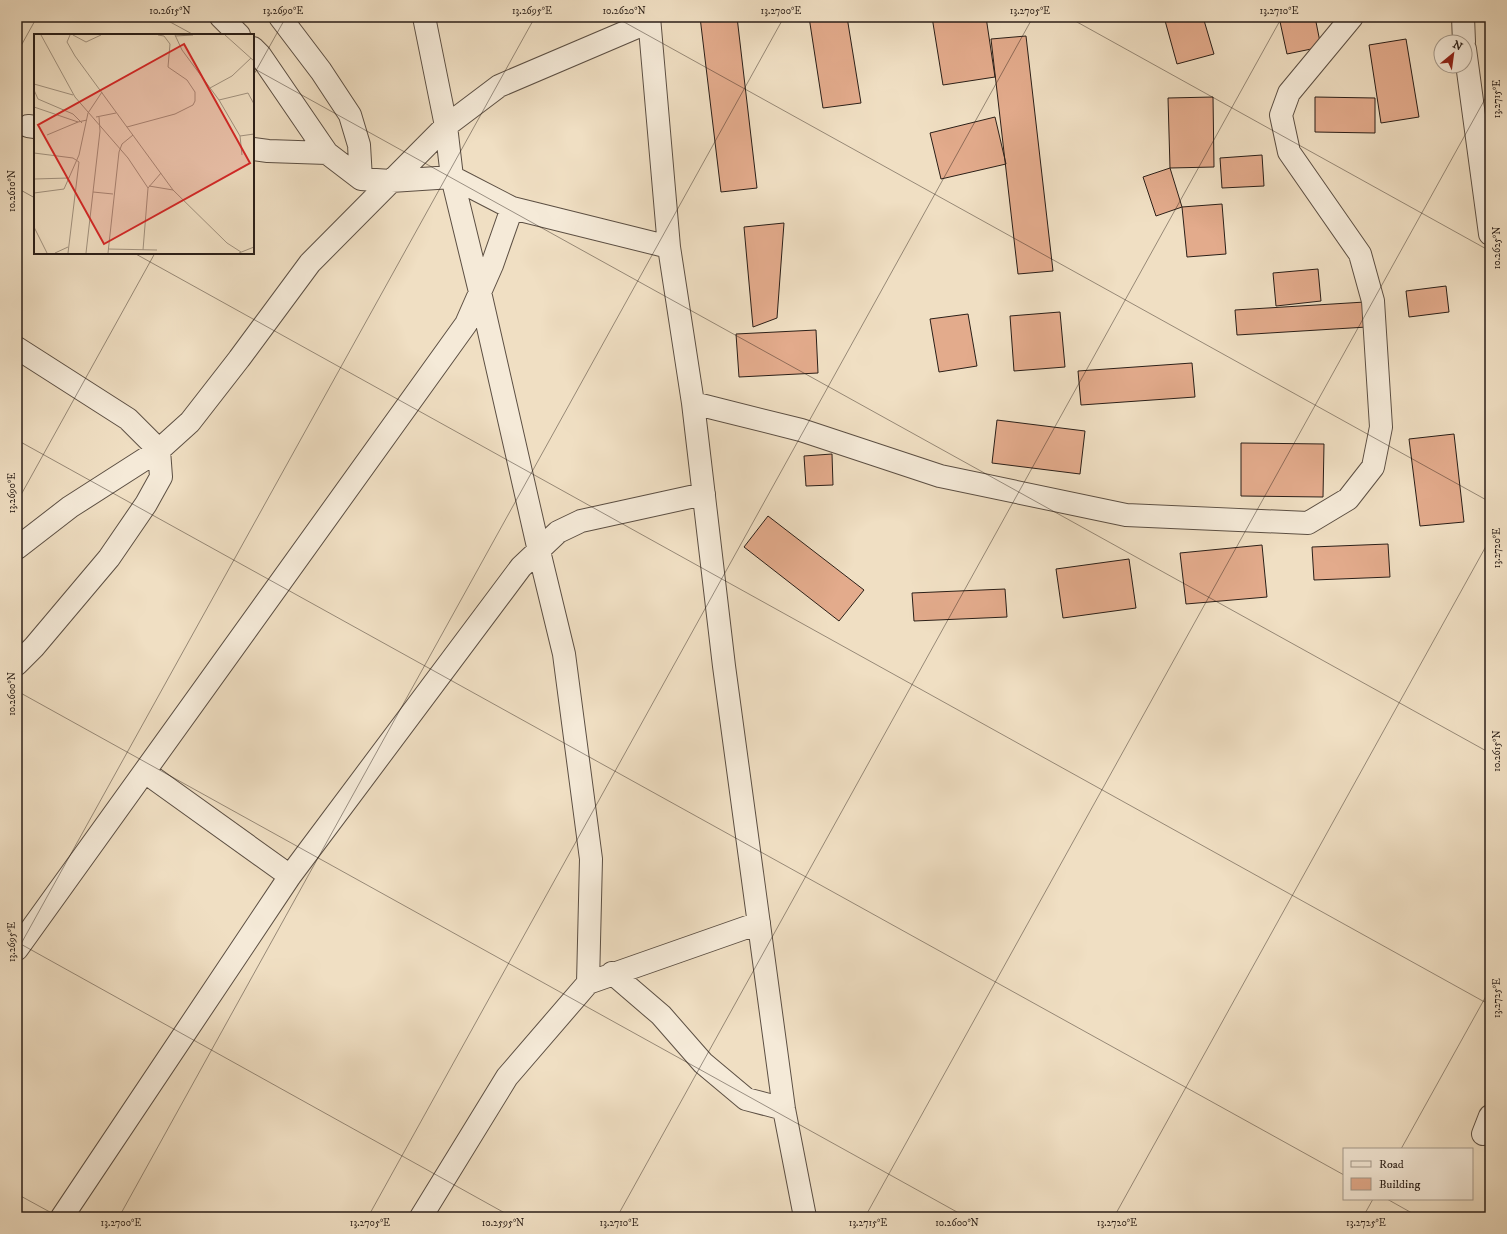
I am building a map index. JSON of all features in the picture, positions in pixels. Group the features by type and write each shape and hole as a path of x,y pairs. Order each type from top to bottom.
{"street":[{"path":"221,17 238,34"},
{"path":"280,17 321,70 350,115 359,145 361,179"},
{"path":"424,17 446,126 452,177 564,654 591,859 588,983"},
{"path":"693,403 800,430 940,476 1126,515 1308,523 1348,499 1373,467 1381,427 1373,301 1360,254 1289,152 1281,115 1289,93 1352,17"},
{"path":"1463,17 1464,34"},
{"path":"17,548 70,507 158,450 190,422 310,263 446,126 499,86 649,20 669,247 693,403 724,666 784,1110 805,1217"},
{"path":"254,49 260,55 327,153 361,179 391,181 452,177 512,208 669,247"},
{"path":"1468,74 1490,234"},
{"path":"254,149 327,153"},
{"path":"17,949 466,324 492,266 512,208"},
{"path":"17,348 128,418 158,450 161,477 146,504 109,558 34,647 17,664"},
{"path":"62,1217 290,876 521,567 558,532 581,521 704,494"},
{"path":"145,772 290,876"},
{"path":"421,1217 507,1077 588,983 612,973 758,923"},
{"path":"612,973 662,1015 703,1063 746,1099 784,1110"}],"building":[{"path":"700,17 737,17 757,188 721,192"},
{"path":"809,17 847,17 861,103 823,108"},
{"path":"932,17 986,17 995,77 943,85"},
{"path":"1164,17 1203,17 1214,54 1177,64"},
{"path":"1279,17 1315,17 1321,47 1287,54"},
{"path":"1026,36 1053,271 1018,274 991,39"},
{"path":"1406,39 1419,117 1381,123 1369,45"},
{"path":"1213,97 1214,167 1170,168 1168,98"},
{"path":"1315,97 1375,98 1375,133 1315,132"},
{"path":"995,117 1006,164 941,179 930,133"},
{"path":"1262,155 1264,186 1222,188 1220,158"},
{"path":"1170,168 1182,207 1156,216 1143,177"},
{"path":"1222,204 1226,254 1187,257 1182,207"},
{"path":"784,223 777,318 753,327 744,227"},
{"path":"1318,269 1321,301 1276,306 1273,273"},
{"path":"1446,286 1449,312 1409,317 1406,291"},
{"path":"1365,302 1367,327 1237,335 1235,310"},
{"path":"1060,312 1065,367 1014,371 1010,316"},
{"path":"968,314 977,366 939,372 930,319"},
{"path":"816,330 818,373 739,377 736,334"},
{"path":"1192,363 1195,397 1081,405 1078,371"},
{"path":"997,420 1085,431 1080,474 992,463"},
{"path":"1454,434 1464,522 1420,526 1409,439"},
{"path":"1241,443 1324,444 1323,497 1241,496"},
{"path":"832,454 833,485 806,486 804,456"},
{"path":"768,516 864,590 839,621 744,547"},
{"path":"1388,544 1390,577 1314,580 1312,547"},
{"path":"1262,545 1267,597 1186,604 1180,553"},
{"path":"1129,559 1136,608 1063,618 1056,569"},
{"path":"1005,589 1007,617 914,621 912,593"}]}
